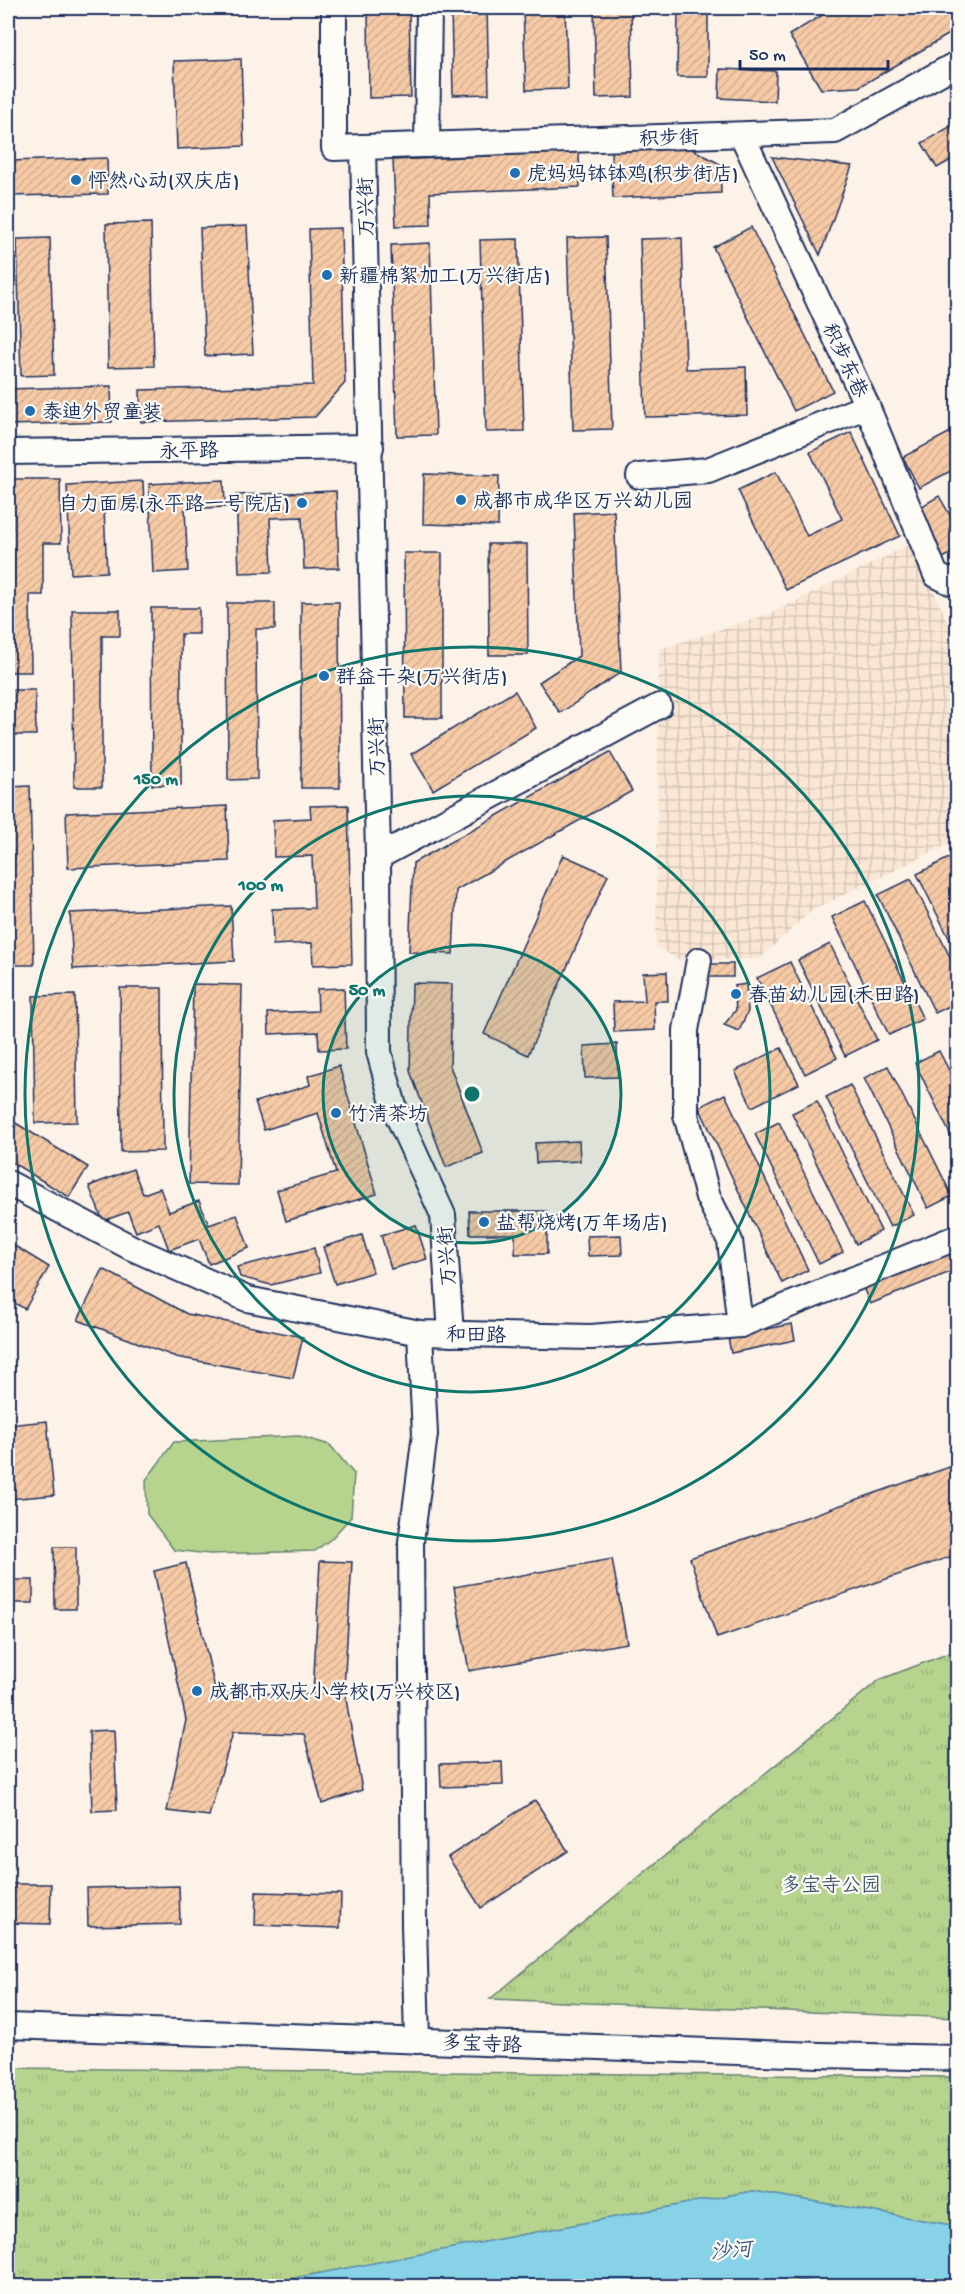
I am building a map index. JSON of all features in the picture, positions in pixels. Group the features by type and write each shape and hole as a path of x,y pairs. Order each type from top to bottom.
{"street":[{"name":"积步街","path":"334,8 334,148 835,131 957,63"},
{"path":"427,145 429,8"},
{"name":"积步东巷","path":"742,135 867,406 936,575 954,580"},
{"name":"万兴街","path":"363,147 380,1052 395,1110 443,1215 451,1334"},
{"path":"639,476 708,470 867,406"},
{"name":"永平路","path":"8,452 370,447"},
{"path":"378,857 659,706"},
{"path":"699,960 686,1029 686,1115 708,1197 730,1241 740,1325"},
{"name":"和田路","path":"8,1183 132,1248 247,1299 420,1333 591,1337 740,1325 957,1237"},
{"path":"417,2041 411,1542 425,1434 420,1333"},
{"name":"多宝寺路","path":"8,2026 808,2055 957,2058"}],"shaded area":[{"path":"913,543 957,644 957,840 811,911 759,959 680,960 656,947 659,649 770,614"}],"green space":[{"path":"299,1436 330,1445 354,1474 351,1517 331,1539 315,1551 210,1554 174,1550 147,1514 146,1480 174,1442"},
{"name":"多宝寺公园","path":"957,1650 957,2018 490,1999 879,1680"},
{"path":"8,2068 957,2077 957,2226 752,2191 253,2286 8,2286"},
{"path":"793,2279 833,2286 748,2286"}],"water":[{"name":"沙河","path":"752,2191 957,2226 957,2286 833,2286 793,2279 748,2286 253,2286"}],"building":[{"path":"368,8 409,8 411,97 369,98"},
{"path":"451,8 487,8 489,94 453,95"},
{"path":"523,8 565,8 568,89 526,90"},
{"path":"594,8 631,8 633,97 596,98"},
{"path":"678,8 708,8 708,77 677,77"},
{"path":"834,8 958,8 958,29 859,87 821,89 789,35"},
{"path":"241,59 244,146 177,149 174,61"},
{"path":"720,69 776,71 775,101 719,98"},
{"path":"958,122 958,156 937,168 922,143"},
{"path":"690,148 720,164 721,193 613,198 611,151"},
{"path":"579,152 580,187 430,193 431,225 396,226 393,160"},
{"path":"772,157 852,166 820,255"},
{"path":"107,158 108,194 8,196 8,161"},
{"path":"151,223 154,366 108,367 106,224"},
{"path":"247,226 253,354 205,356 200,228"},
{"path":"751,227 833,391 794,411 713,247"},
{"path":"341,228 345,383 315,417 141,422 140,390 313,385 309,229"},
{"path":"606,237 612,429 573,430 567,238"},
{"path":"50,238 54,375 21,376 17,239"},
{"path":"682,238 686,369 746,367 747,415 645,417 640,239"},
{"path":"518,239 524,431 486,432 480,240"},
{"path":"430,243 436,435 397,436 391,245"},
{"path":"111,386 112,422 8,425 8,389"},
{"path":"958,428 958,467 919,488 903,457"},
{"path":"851,432 900,536 786,590 738,490 776,472 807,536 842,519 810,452"},
{"name":"成都市成华区万兴幼儿园","path":"424,474 499,476 498,526 423,524"},
{"path":"8,479 60,479 61,543 43,543 43,595 30,595 31,672 8,672 8,530 12,529 12,518 8,518"},
{"path":"224,480 225,507 185,509 188,571 153,573 149,484"},
{"path":"143,481 144,508 104,510 107,572 71,574 67,485"},
{"path":"336,491 339,568 304,569 302,517 270,518 272,572 239,573 236,495"},
{"path":"939,496 954,522 958,520 958,550 941,559 914,511"},
{"path":"614,511 621,672 560,713 539,682 579,656 574,513"},
{"path":"488,544 527,544 528,655 489,655"},
{"path":"404,553 442,553 442,718 405,718"},
{"path":"301,602 339,602 340,788 301,788"},
{"path":"227,603 275,603 275,629 256,629 257,779 228,780"},
{"path":"151,608 199,608 199,634 181,634 181,785 152,785"},
{"path":"72,610 120,610 120,636 102,636 102,787 74,787"},
{"path":"8,690 35,690 36,735 8,735"},
{"path":"515,691 536,728 433,790 411,754"},
{"path":"610,752 632,791 456,890 453,954 409,952 413,863"},
{"path":"30,786 34,965 8,965 8,787"},
{"path":"348,805 352,964 313,965 312,943 273,945 272,909 314,908 312,856 274,857 273,820 311,818 310,806"},
{"path":"227,806 229,861 68,868 66,813"},
{"path":"563,855 608,875 528,1055 484,1034"},
{"path":"951,857 958,871 958,956 917,874"},
{"path":"911,879 958,973 958,1002 935,1013 878,895"},
{"path":"865,901 923,1019 889,1035 832,917"},
{"path":"231,906 234,961 73,969 70,913"},
{"path":"830,944 877,1040 845,1056 798,960"},
{"path":"790,962 837,1058 805,1074 757,978"},
{"path":"706,964 733,964 733,977 706,977"},
{"path":"667,972 668,1001 654,1001 655,1030 614,1032 613,1002 645,1001 643,973"},
{"path":"412,983 452,984 450,1066 483,1153 446,1167 410,1071"},
{"path":"193,984 242,985 238,1185 189,1184"},
{"path":"746,984 748,1011 739,1031 724,1025 736,1010 734,986"},
{"path":"120,988 162,988 163,1151 121,1152"},
{"path":"344,988 346,1049 319,1050 318,1032 269,1034 268,1013 318,1011 317,989"},
{"path":"75,995 77,1122 35,1123 33,996"},
{"path":"617,1044 618,1077 585,1078 584,1046"},
{"path":"781,1048 799,1084 752,1107 735,1071"},
{"path":"939,1051 958,1088 958,1150 915,1063"},
{"path":"339,1066 377,1194 286,1221 277,1190 336,1173 318,1113 264,1130 255,1102 310,1085 308,1076"},
{"path":"888,1066 952,1196 928,1208 864,1078"},
{"path":"850,1085 914,1215 890,1227 826,1097"},
{"path":"725,1094 808,1270 782,1283 699,1107"},
{"path":"817,1101 881,1231 856,1244 792,1113"},
{"path":"9,1119 88,1167 69,1197 8,1160"},
{"path":"779,1122 843,1252 819,1264 755,1134"},
{"path":"579,1141 580,1161 536,1163 535,1143"},
{"path":"133,1169 143,1194 160,1188 169,1212 199,1201 209,1225 237,1215 249,1248 209,1264 199,1239 169,1250 159,1223 136,1232 128,1212 103,1221 89,1186"},
{"path":"469,1211 547,1211 547,1254 515,1254 515,1234 470,1234"},
{"path":"416,1225 427,1259 391,1269 381,1235"},
{"path":"362,1235 373,1272 335,1284 323,1247"},
{"path":"621,1235 622,1255 588,1256 587,1236"},
{"path":"13,1245 49,1267 25,1309 8,1299 8,1256"},
{"path":"958,1247 958,1269 870,1304 862,1285"},
{"path":"314,1248 320,1273 271,1285 240,1277 237,1267"},
{"path":"103,1269 187,1314 303,1337 293,1378 176,1357 78,1320"},
{"path":"792,1324 795,1340 731,1353 728,1337"},
{"path":"47,1421 54,1495 8,1499 8,1425"},
{"path":"958,1464 958,1554 717,1638 690,1558"},
{"path":"54,1547 76,1547 76,1609 55,1609"},
{"path":"612,1559 627,1643 469,1671 454,1587"},
{"name":"成都市双庆小学校(万兴校区)","path":"320,1561 352,1562 344,1688 362,1790 322,1804 304,1734 233,1732 209,1816 167,1811 186,1720 154,1571 186,1563 216,1693 313,1694"},
{"path":"8,1580 33,1580 33,1603 8,1603"},
{"path":"114,1730 117,1810 92,1811 89,1731"},
{"path":"502,1762 503,1785 441,1787 440,1764"},
{"path":"535,1800 568,1851 481,1908 448,1857"},
{"path":"8,1884 51,1884 50,1924 8,1923"},
{"path":"179,1886 180,1924 88,1926 87,1888"},
{"path":"256,1892 341,1894 340,1928 255,1925"}],"place":[{"name":"虎妈妈钵钵鸡(积步街店)","path":"515,173"},
{"name":"怦然心动(双庆店)","path":"76,180"},
{"name":"新疆棉絮加工(万兴街店)","path":"327,275"},
{"name":"泰迪外贸童装","path":"30,411"},
{"name":"成都市成华区万兴幼儿园","path":"461,500"},
{"name":"自力面房(永平路一号院店)","path":"302,503"},
{"name":"群益干杂(万兴街店)","path":"324,676"},
{"name":"春苗幼儿园(禾田路)","path":"736,994"},
{"name":"竹清茶坊","path":"336,1113"},
{"name":"盐帮烧烤(万年场店)","path":"484,1222"},
{"name":"成都市双庆小学校(万兴校区)","path":"197,1691"}]}
